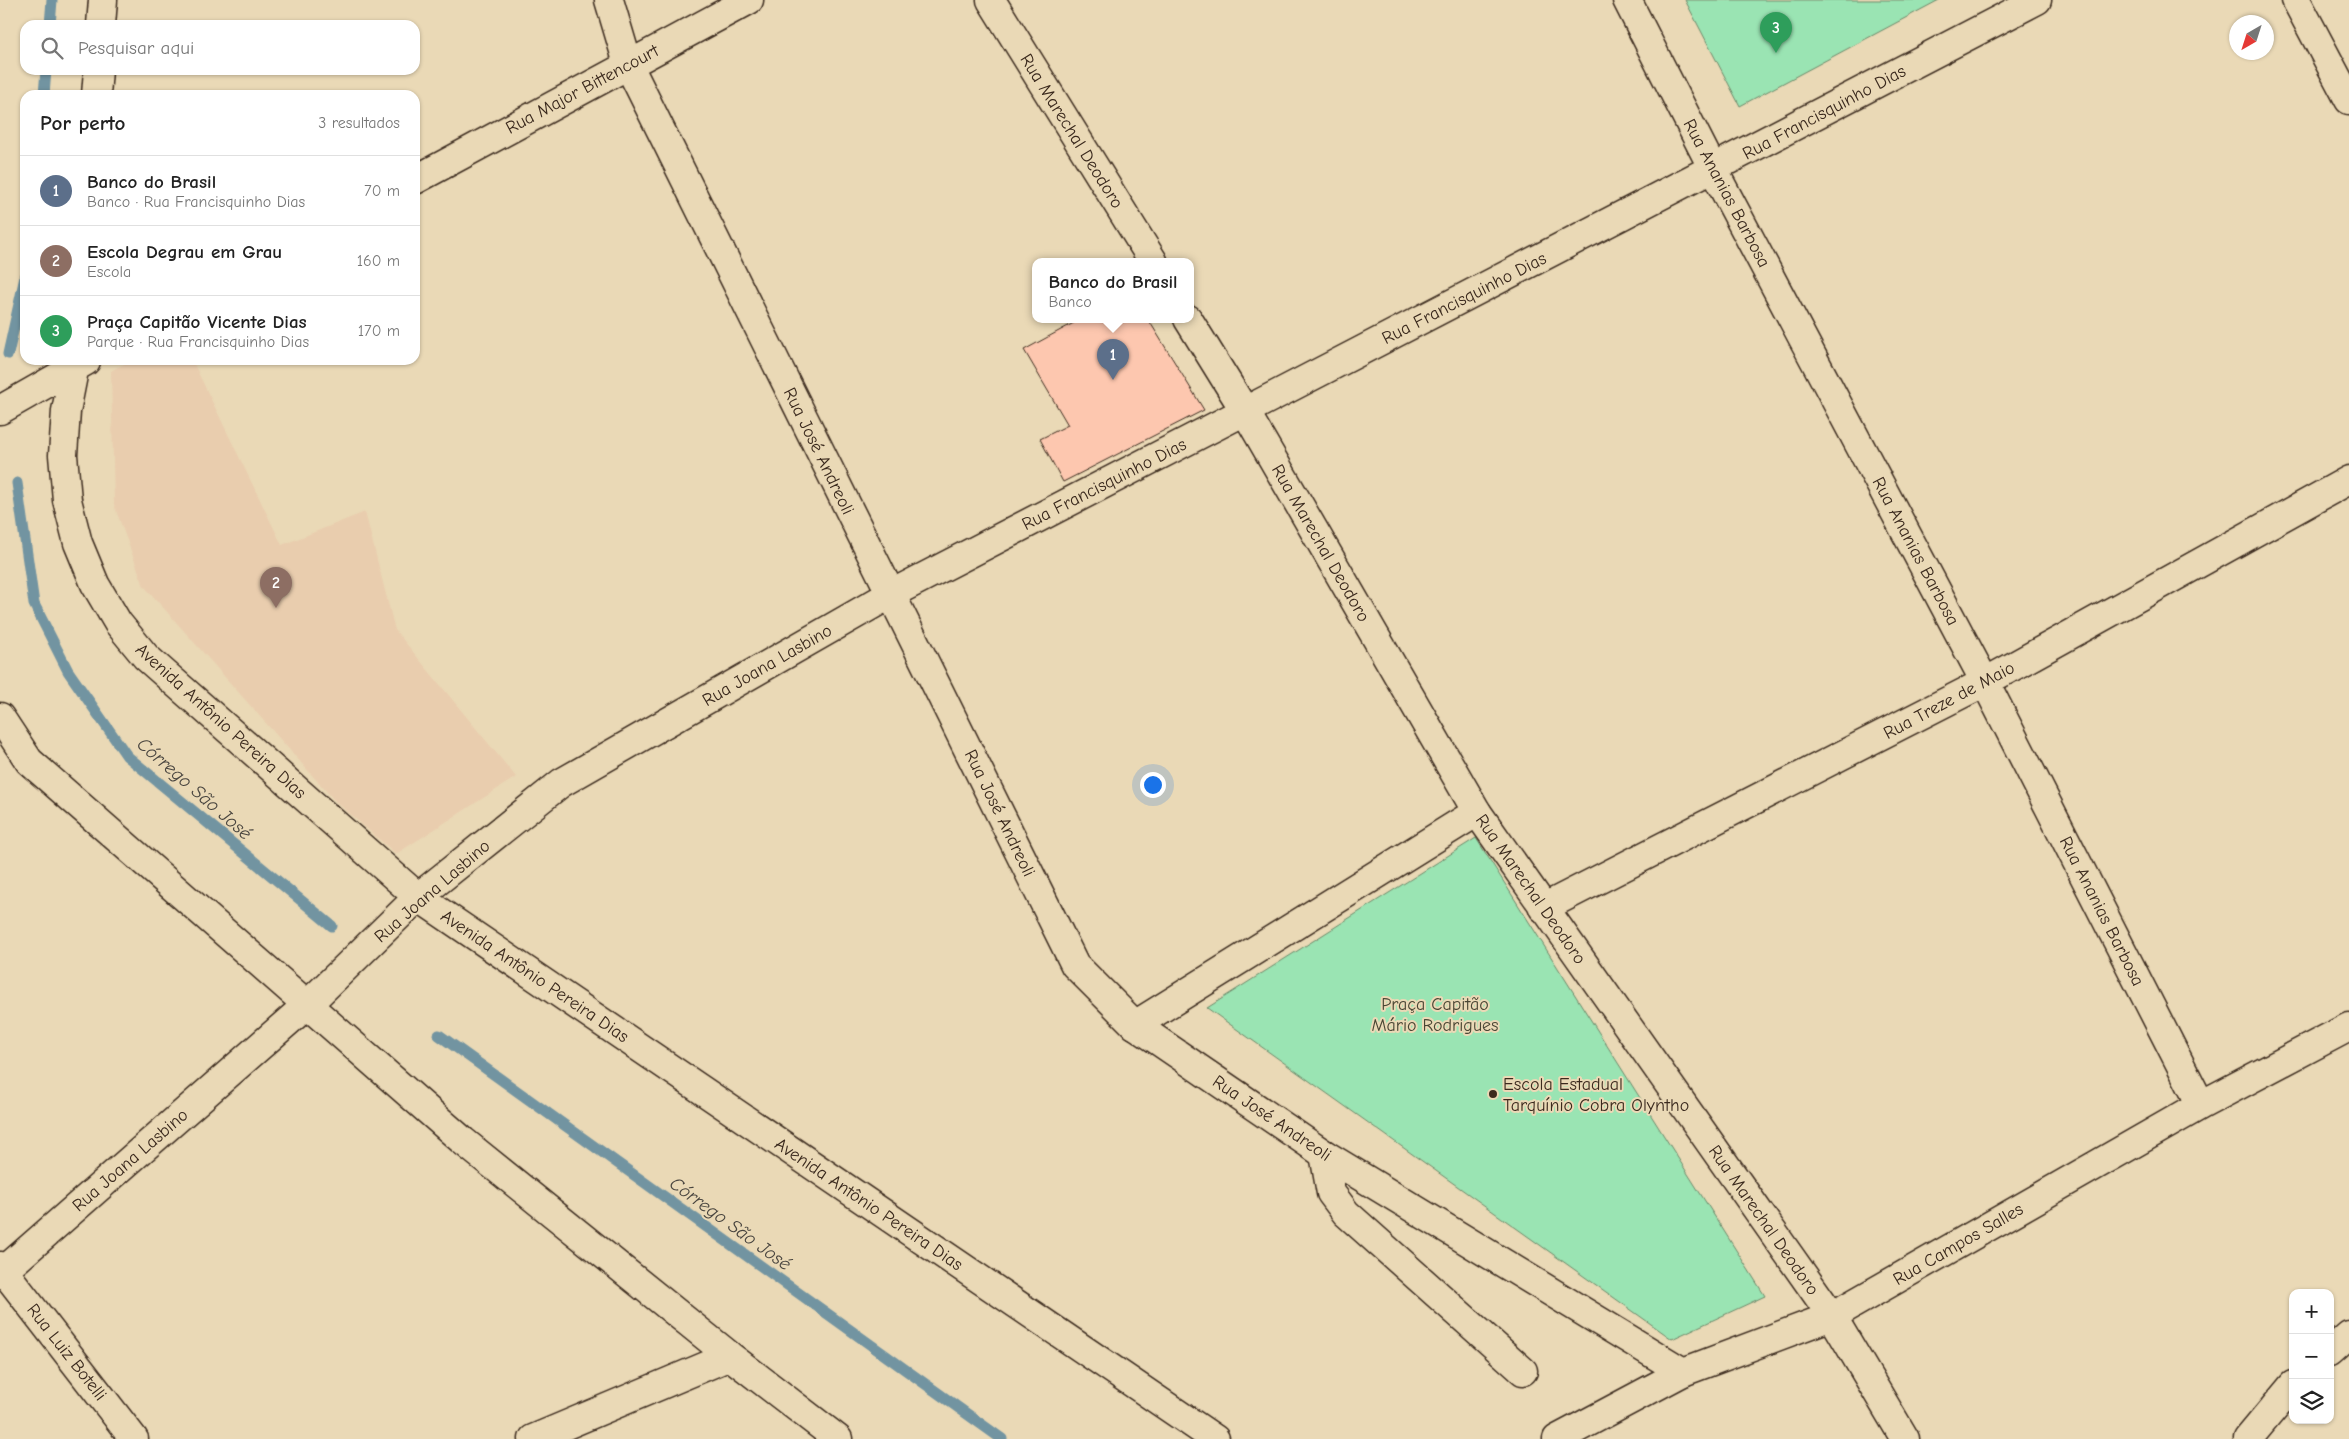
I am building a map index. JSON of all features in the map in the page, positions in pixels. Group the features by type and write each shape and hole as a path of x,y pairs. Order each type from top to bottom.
{"street":[{"path":"101,20 103,0"},
{"name":"Rua José Andreoli","path":"609,0 628,64 1075,965 1134,1025 1324,1154 1683,1372"},
{"name":"Rua Major Bittencourt","path":"420,177 749,0"},
{"name":"Rua Marechal Deodoro","path":"991,0 1151,258"},
{"name":"Rua Ananias Barbosa","path":"1627,0 1713,169 1985,682 2201,1105"},
{"name":"Rua Francisquinho Dias","path":"891,594 2036,0"},
{"path":"2296,0 2349,100"},
{"path":"96,90 98,75"},
{"name":"Rua Marechal Deodoro","path":"1190,323 1245,411 1477,812 1832,1316 1905,1439"},
{"path":"0,410 75,365"},
{"name":"Avenida Antônio Pereira Dias","path":"79,365 66,411 63,455 67,500 78,543 95,584 118,623 146,657 418,897 1215,1439"},
{"name":"Rua Treze de Maio","path":"1543,908 1985,682 2349,480"},
{"name":"Rua Joana Lasbino","path":"1,1270 308,1004 418,897 561,784 891,594"},
{"path":"0,717 29,761 463,1141 730,1356 838,1439"},
{"path":"1134,1025 1477,812"},
{"name":"Rua Campos Salles","path":"1557,1439 1683,1372 1832,1316 2201,1105 2349,1027"},
{"path":"1324,1154 1331,1193 1346,1212 1523,1371"},
{"name":"Rua Luiz Botelli","path":"1,1270 134,1439"},
{"path":"2334,1348 2349,1335"},
{"path":"533,1439 730,1356"},
{"path":"2248,1439 2289,1390"}],"shaded area":[{"path":"122,365 194,365 282,545 365,512 395,630 516,777 396,854 335,801 144,586 114,505 111,371"}],"green space":[{"path":"1685,0 1939,0 1740,106"},
{"name":"Praça Capitão Mário Rodrigues","path":"1476,838 1765,1296 1672,1339 1207,1008"}],"building":[{"path":"1074,323 1150,323 1204,410 1063,482 1040,439 1068,425 1024,350"}],"waterway":[{"name":"Córrego São José","path":"50,20 52,0"},
{"name":"Córrego São José","path":"44,90 46,75"},
{"name":"Córrego São José","path":"8,354 20,300"},
{"name":"Córrego São José","path":"17,483 34,604 68,671 127,756 332,926"},
{"name":"Córrego São José","path":"439,1035 1002,1439"}],"place":[{"name":"Praça Capitão Vicente Dias","path":"1776,53"},
{"name":"Banco do Brasil","path":"1113,380"},
{"name":"Escola Degrau em Grau","path":"276,608"},
{"name":"Escola Estadual Tarquínio Cobra Olyntho","path":"1493,1094"}]}
